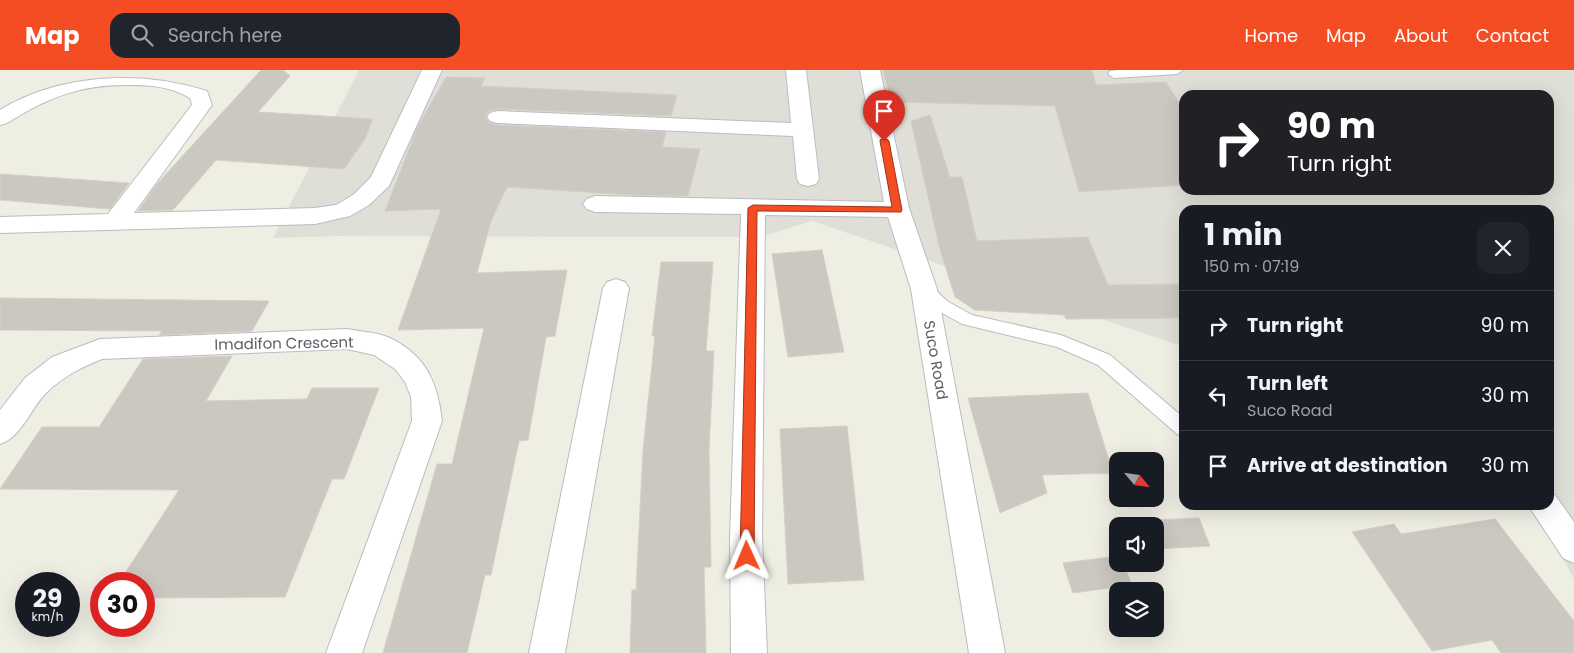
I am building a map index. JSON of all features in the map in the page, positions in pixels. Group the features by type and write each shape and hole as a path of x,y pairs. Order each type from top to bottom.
{"street":[{"path":"0,226 316,216 342,211 361,200 381,181 432,70"},
{"path":"796,70 808,178"},
{"name":"Suco Road","path":"870,70 898,210 924,289 987,653"},
{"path":"0,119 28,101 52,90 80,81 109,77 164,80 183,85 200,95 202,105 115,222"},
{"path":"497,117 803,130"},
{"path":"595,204 898,210"},
{"path":"749,653 746,537 753,208"},
{"path":"547,653 616,288"},
{"name":"Imadifon Crescent","path":"0,432 35,386 62,364 100,349 347,339 382,346 405,362 417,377 425,396 427,421 344,653"},
{"path":"1547,510 1574,548"}],"lane":[{"path":"1114,74 1177,70"},
{"path":"924,289 941,305 968,320 1060,341 1104,360 1179,425"}],"shaded area":[{"path":"359,70 1574,70 1574,579 1536,510 1554,510 1554,205 1179,205 1179,345 812,221 760,237 336,236 273,238"}],"building":[{"path":"261,70 283,70 290,76 258,112 373,119 365,139 344,169 216,160 173,210 138,211 156,185"},
{"path":"883,70 1092,70 1096,85 1166,82 1179,103 1179,185 1079,192 1055,106 891,102"},
{"path":"446,77 485,78 481,86 677,95 671,116 497,109 489,111 485,117 489,123 497,125 666,132 662,147 700,149 688,196 630,195 507,187 491,221 477,273 567,270 555,336 546,337 528,440 519,441 491,575 485,575 467,653 383,653 437,464 452,464 484,328 398,330 441,209 385,211 418,126"},
{"path":"930,115 950,177 962,177 977,241 1088,237 1108,285 1179,284 1179,318 1066,319 1064,315 975,310 955,297 939,246 911,121"},
{"path":"0,174 129,183 110,209 0,200"},
{"path":"822,250 844,352 788,357 772,254"},
{"path":"661,262 713,262 706,351 714,351 709,449 711,567 704,567 706,653 630,653 632,590 636,590 643,450 655,336 652,336"},
{"path":"0,298 269,301 252,331 159,335 162,331 0,330"},
{"path":"232,356 206,401 307,399 312,388 379,388 344,479 332,479 285,597 155,598 155,572 126,572 179,490 0,489 42,427 99,427 143,359"},
{"path":"1088,393 1109,460 1109,473 1042,475 1047,493 1000,513 968,398"},
{"path":"847,426 864,580 788,584 780,429"},
{"path":"1199,518 1210,546 1164,549 1164,520"},
{"path":"1495,519 1574,621 1574,653 1501,653 1492,640 1432,651 1352,532 1394,524 1401,534"},
{"path":"1109,557 1109,572 1126,572 1131,582 1109,582 1109,588 1073,593 1063,563"}],"route":[{"path":"747,556 753,208 898,210 884,141"}]}
